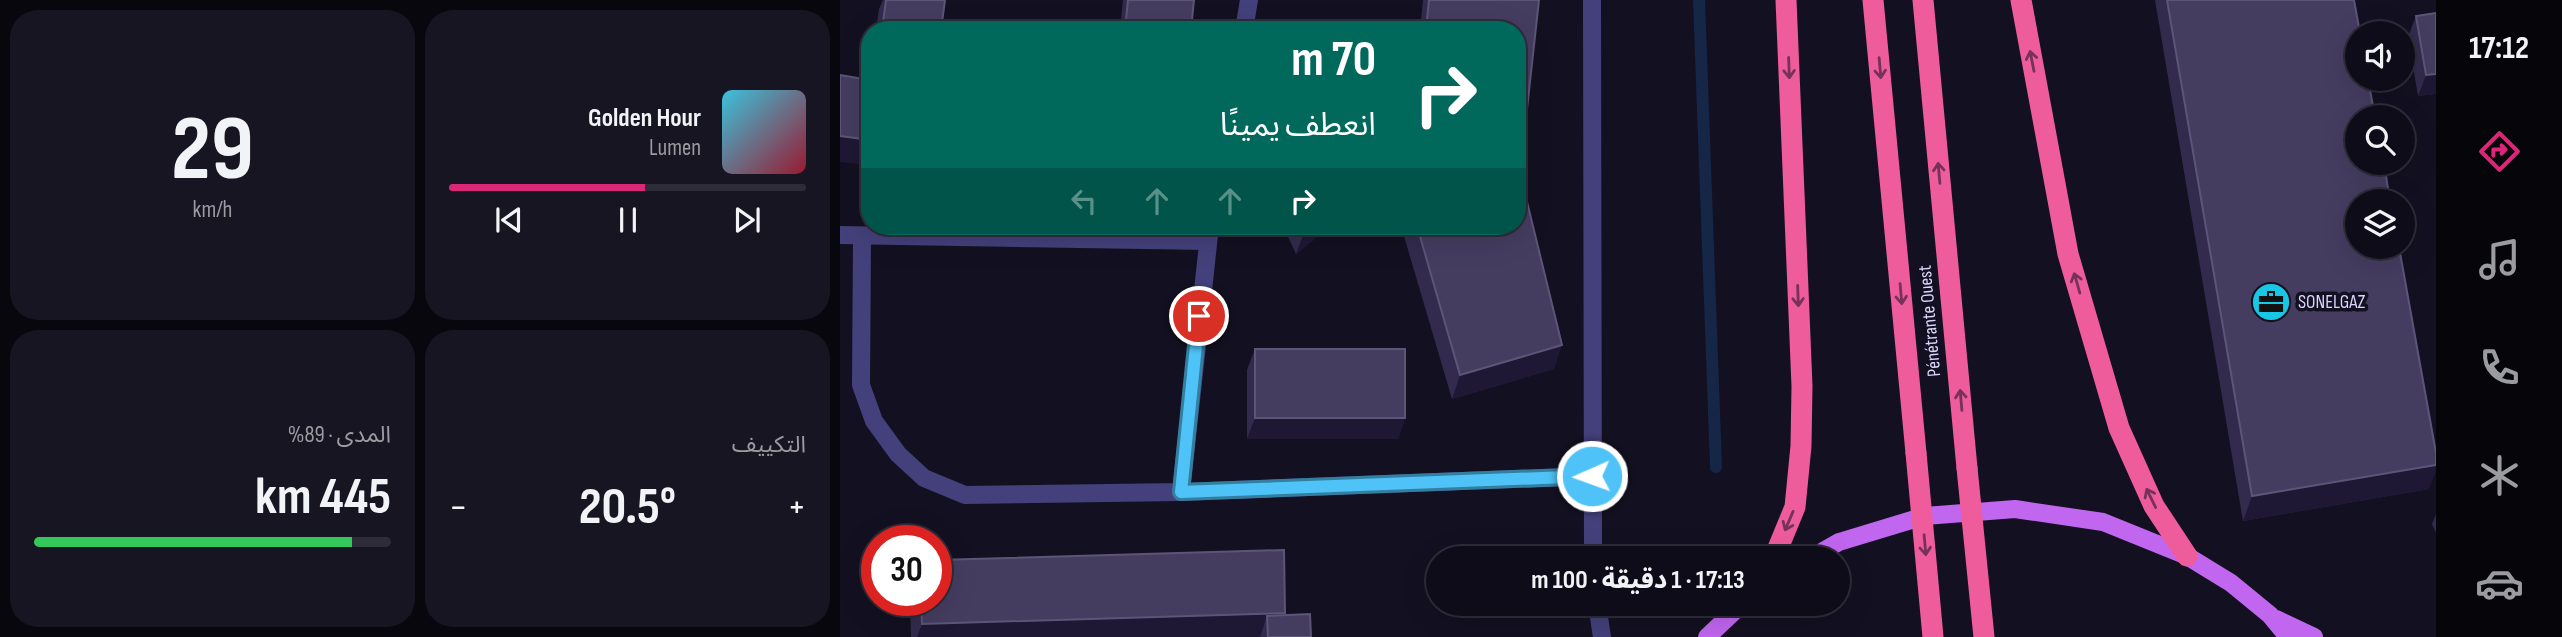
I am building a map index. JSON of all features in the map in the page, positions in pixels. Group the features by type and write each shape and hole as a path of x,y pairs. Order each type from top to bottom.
{"highway":[{"path":"1779,546 1795,508 1801,446 1802,386 1786,0"},
{"name":"Pénétrante Ouest","path":"1873,0 1933,637"},
{"name":"Pénétrante Ouest","path":"1923,0 1984,637"},
{"path":"2021,0 2068,254 2119,428 2154,506 2187,556"}],"main road":[{"path":"1832,546 1925,516 2015,509 2103,522 2187,556 2231,583 2270,615 2288,637"},
{"path":"2270,615 2314,637"},
{"path":"1707,637 1729,616"}],"street":[{"path":"1246,21 1249,0"},
{"path":"1592,0 1593,546"},
{"path":"840,236 1035,235"},
{"path":"1181,492 1208,235"},
{"path":"862,237 861,385 874,421 898,454 924,478 965,495 1181,492 1592,476"},
{"path":"1599,616 1602,637"}],"building":[{"path":"886,0 945,0 942,21 883,21"},
{"path":"1128,0 1194,0 1192,21 1126,21"},
{"path":"1429,0 1539,0 1526,118 1526,21 1427,21"},
{"path":"2167,0 2354,0 2358,21 2345,21 2345,91 2370,91 2373,105 2345,105 2345,175 2386,175 2388,189 2345,189 2345,259 2401,259 2436,465 2252,496"},
{"path":"2436,13 2436,74 2426,75 2416,16"},
{"path":"840,75 861,78 861,139 840,136"},
{"path":"1526,198 1562,345 1460,375 1420,235 1526,235"},
{"path":"1255,349 1405,349 1405,418 1255,418"},
{"path":"1284,550 1285,613 922,624 922,616 952,616 952,560"},
{"path":"1310,614 1311,637 1268,637 1267,616"}],"waterway":[{"path":"1699,0 1716,467"}],"place":[{"name":"SONELGAZ","path":"2271,302"}],"route":[{"path":"1199,316 1181,492 1592,476"}]}
